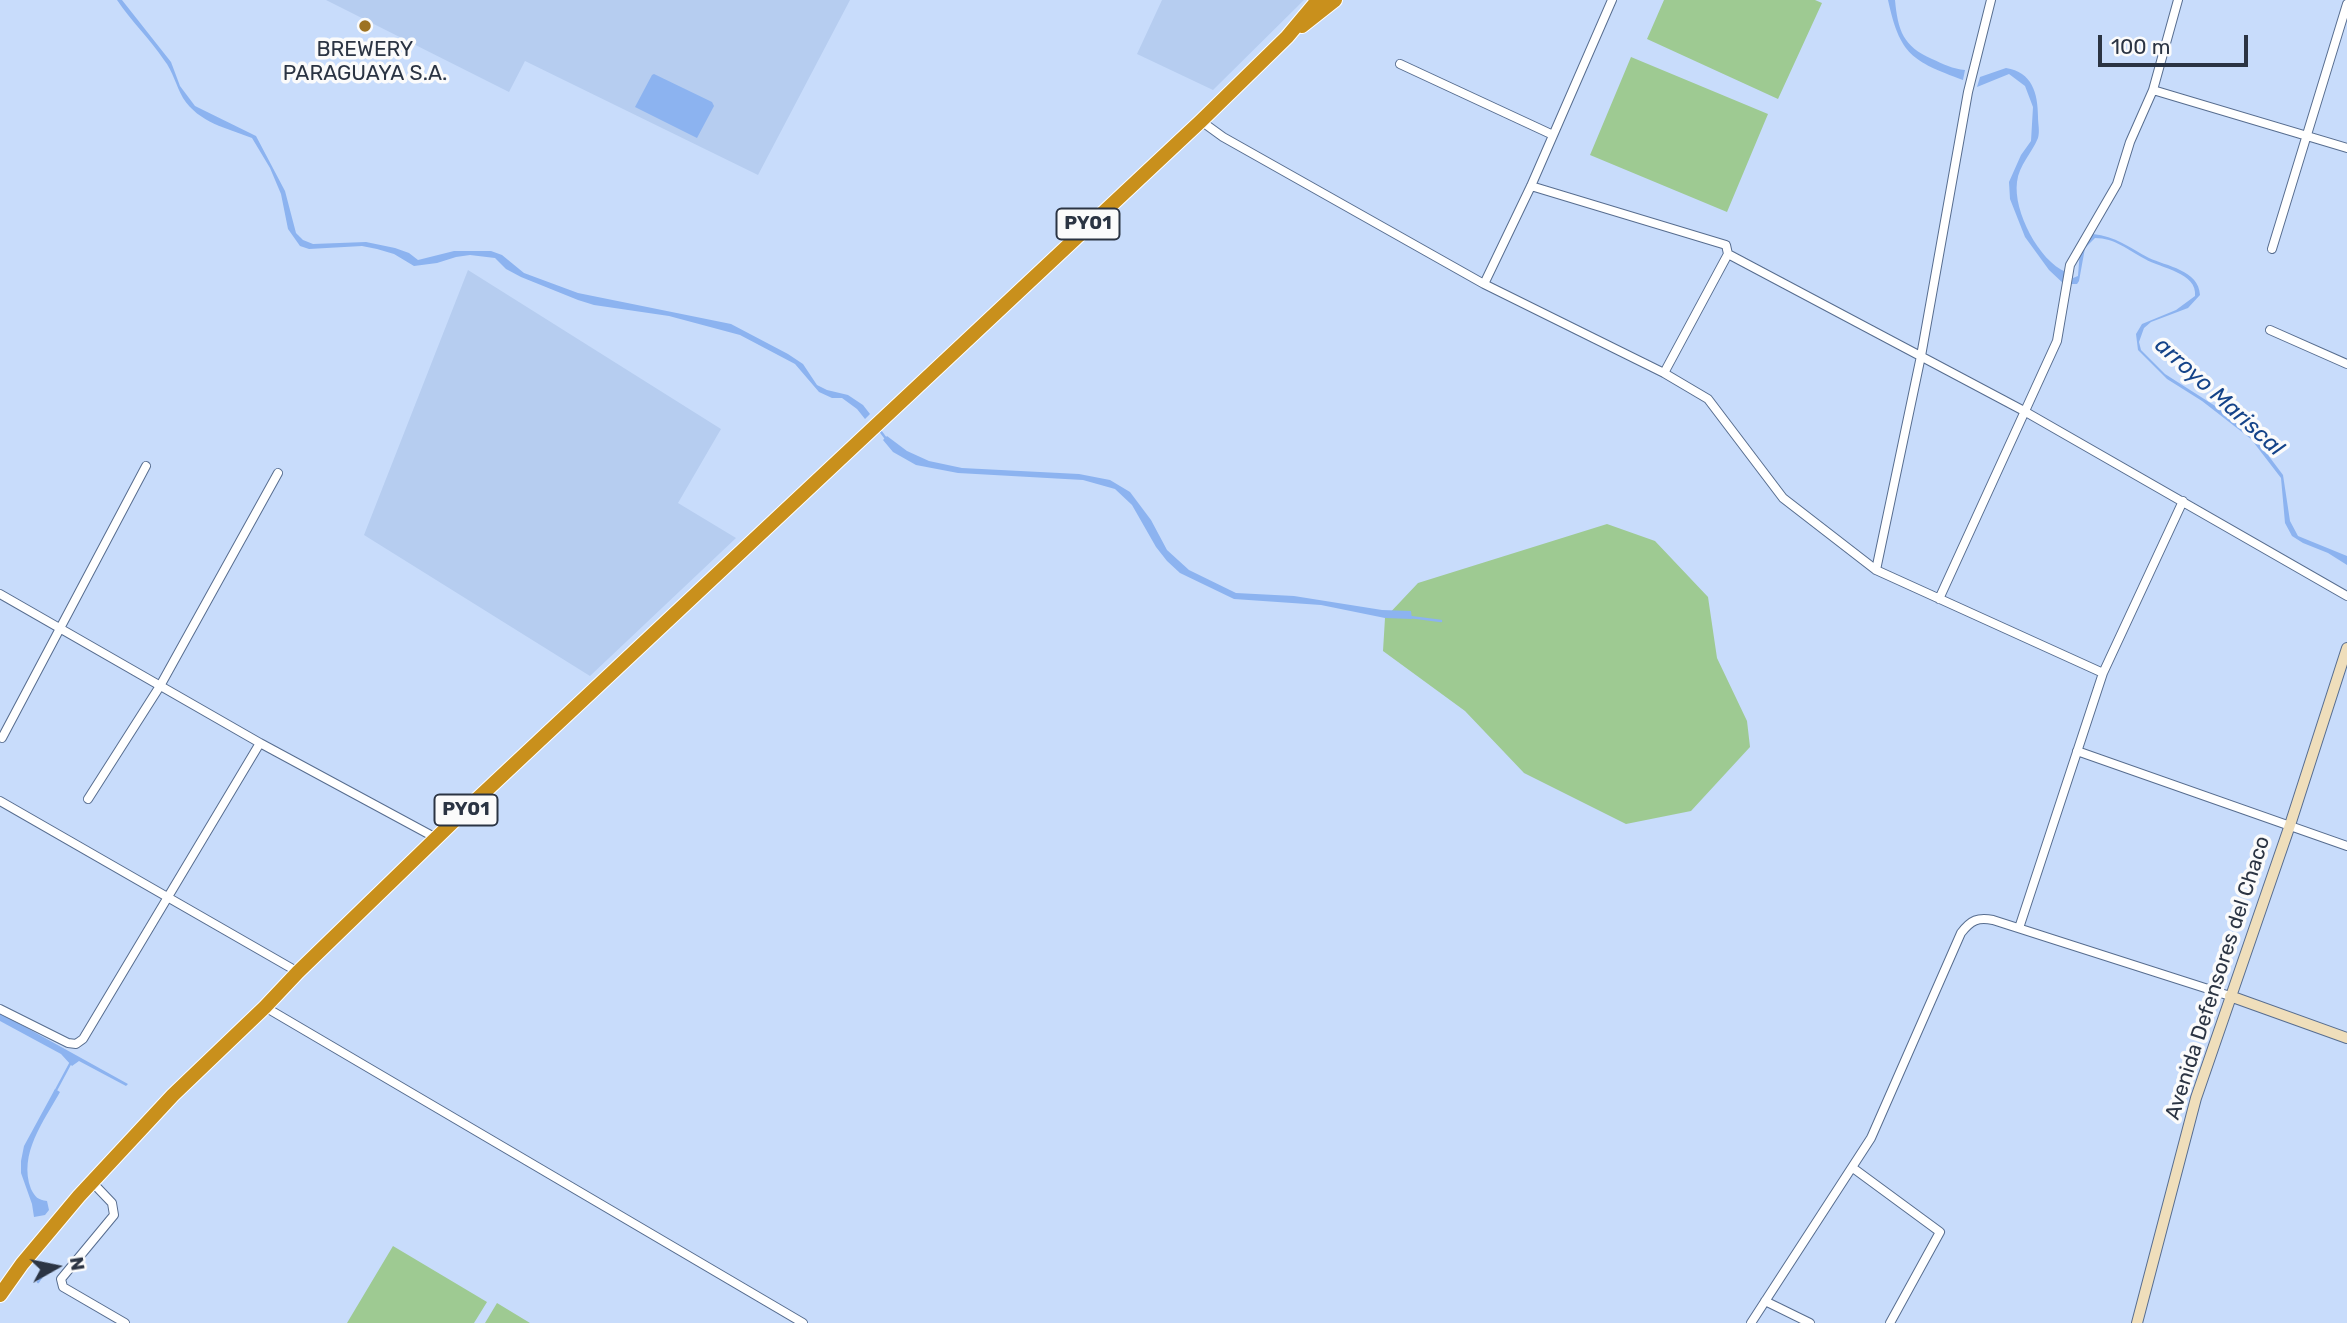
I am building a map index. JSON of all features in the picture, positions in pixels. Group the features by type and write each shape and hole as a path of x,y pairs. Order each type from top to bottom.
{"highway":[{"name":"PY01","path":"0,1295 79,1196 173,1095 298,972 436,838 1201,121 1287,37 1318,0"},
{"name":"PY01","path":"1287,37 1335,0"}],"main road":[{"name":"Avenida Defensores del Chaco","path":"2137,1323 2196,1098 2290,825 2347,648"},
{"path":"2230,996 2347,1038"}],"street":[{"path":"1484,284 1531,186 1612,0"},
{"path":"1876,570 1921,356 1968,92 1991,0"},
{"path":"1939,599 2057,341 2070,265 2117,184 2130,142 2153,90 2178,0"},
{"path":"2272,249 2347,4"},
{"path":"1401,64 1553,135"},
{"path":"2153,90 2347,148"},
{"path":"1201,121 1223,137 1484,284 1664,373 1708,399 1783,498 1876,570 2103,673"},
{"path":"1531,186 1726,245 1728,254 1664,373"},
{"path":"1728,254 2024,411 2347,596"},
{"path":"2270,330 2347,364"},
{"path":"2,738 146,466"},
{"path":"88,799 160,686 278,473"},
{"path":"2019,928 2103,673 2183,501"},
{"path":"0,594 260,743 436,838"},
{"path":"0,1009 68,1043 76,1044 83,1039 260,743"},
{"path":"2077,751 2347,846"},
{"path":"0,801 298,972"},
{"path":"1751,1323 1871,1138 1961,933 1969,923 1980,918 2019,928 2230,996"},
{"path":"265,1007 803,1323"},
{"path":"1853,1168 1940,1232 1890,1323"},
{"path":"92,1182 112,1203 114,1215 61,1279 61,1283 63,1287 125,1323"},
{"path":"1765,1301 1810,1323"}],"shaded area":[{"path":"326,0 850,0 758,175 525,61 509,92"},
{"path":"1162,0 1304,0 1213,90 1137,54"},
{"path":"468,270 721,429 678,503 736,538 590,676 364,535"}],"green space":[{"path":"1664,0 1815,0 1822,3 1778,99 1647,39"},
{"path":"1631,57 1768,114 1727,212 1590,155"},
{"path":"1607,524 1655,541 1708,597 1717,658 1747,721 1750,747 1691,811 1626,824 1524,773 1465,711 1383,651 1385,618 1418,583"},
{"path":"393,1246 487,1302 474,1323 347,1323"},
{"path":"497,1303 530,1323 485,1323"}],"water":[{"path":"117,0 122,0 171,62 180,86 195,106 256,136 285,191 296,233 303,240 313,244 366,242 395,248 418,260 454,251 491,251 502,255 524,273 578,293 731,324 788,354 803,364 817,385 848,395 863,405 870,414 865,419 842,398 832,398 819,392 795,364 740,335 669,316 594,305 578,300 521,277 506,269 495,258 470,255 414,266 394,254 362,246 309,249 300,246 288,229 281,194 270,168 252,138 214,124 190,106 183,98 167,64"},
{"path":"1888,0 1895,0 1900,29 1908,43 1932,59 1965,70 1963,80 1931,67 1911,54 1898,33"},
{"path":"2006,68 2015,70 2028,79 2035,92 2038,108 2038,138 2020,170 2017,182 2019,207 2038,246 2046,257 2066,272 2065,285 2049,270 2025,237 2010,199 2009,182 2021,155 2031,141 2033,107 2025,86 2009,74 1977,87 1980,77"},
{"path":"654,74 712,102 714,106 697,138 635,107"},
{"path":"2093,234 2115,240 2188,274 2194,280 2200,295 2188,308 2151,322 2144,328 2139,342 2141,350 2165,374 2223,411 2252,436 2283,475 2290,521 2298,536 2347,556 2347,565 2292,536 2285,523 2281,478 2251,439 2202,401 2167,379 2138,350 2136,334 2142,324 2176,310 2195,296 2191,282 2177,272 2115,242 2095,238 2085,248 2079,281 2077,284 2071,284 2073,278 2078,276 2079,258 2084,242"},
{"path":"887,436 907,451 929,461 962,468 1079,474 1110,480 1130,492 1151,520 1167,550 1189,570 1236,593 1294,596 1382,610 1411,611 1412,619 1385,618 1321,605 1234,599 1180,573 1167,561 1132,505 1115,489 1083,480 958,473 916,465 893,452 883,440"},
{"path":"0,1013 128,1084 126,1086 79,1061 72,1066 61,1054 0,1021"},
{"path":"55,1089 60,1092 40,1126 28,1163 31,1189 37,1198 47,1201 49,1210 45,1215 34,1217 21,1173 21,1161 24,1146"}],"waterway":[{"path":"878,428 887,440"},
{"path":"1410,617 1441,621"},
{"path":"55,1092 70,1064"},
{"path":"38,1282 48,1267"}],"place":[{"name":"BREWERY PARAGUAYA S.A.","path":"365,26"}],"water label":[{"name":"arroyo Mariscal","path":"2219,397"}]}
